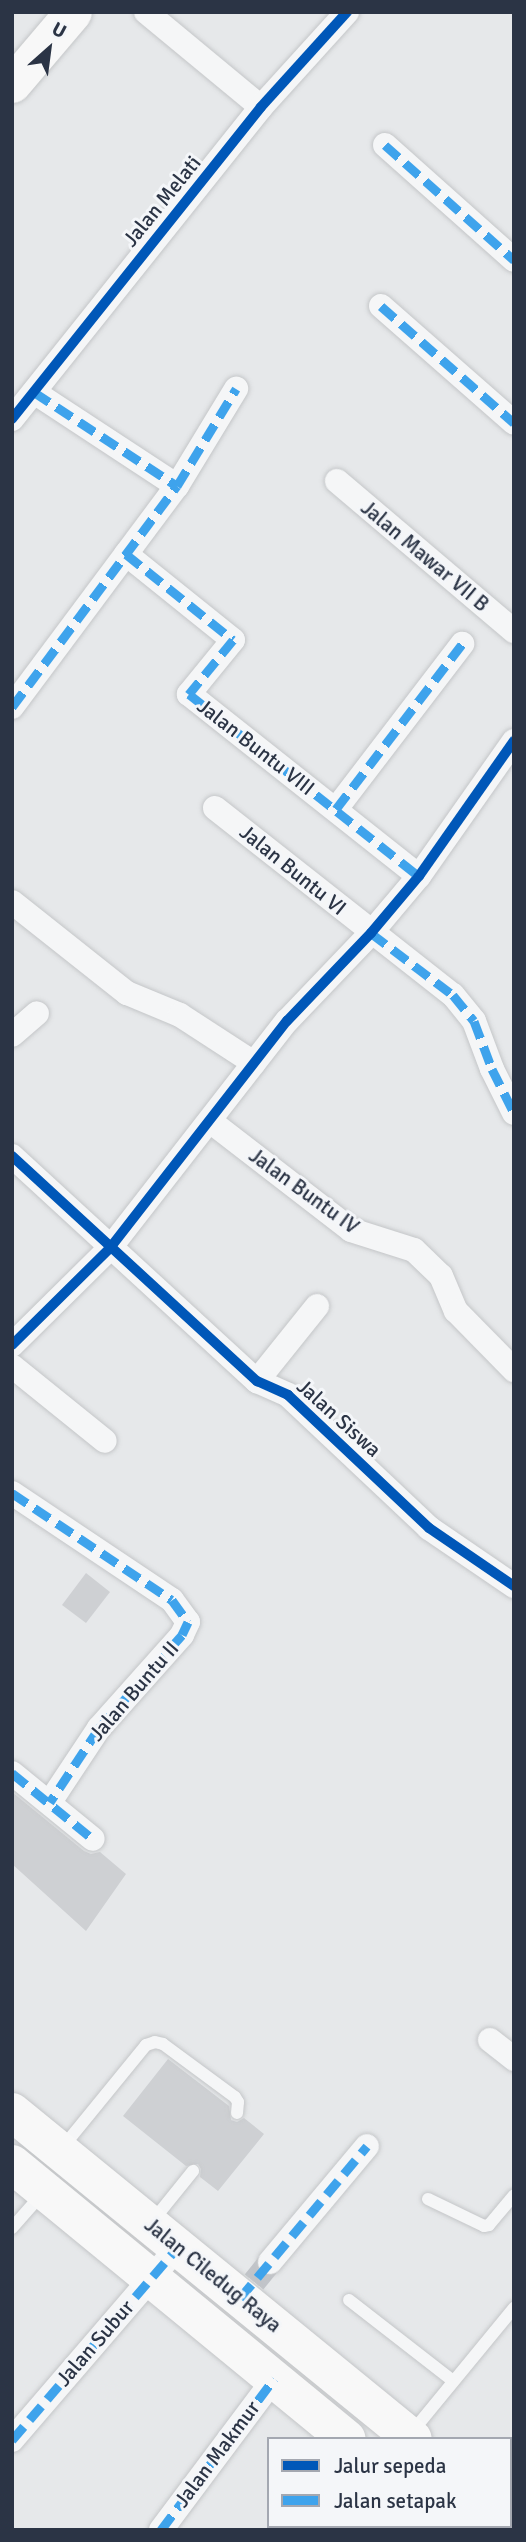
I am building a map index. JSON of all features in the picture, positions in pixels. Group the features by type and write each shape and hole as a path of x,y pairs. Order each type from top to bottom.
{"main road":[{"name":"Jalan Ciledug Raya","path":"12,2112 164,2235 247,2290 411,2437"},
{"path":"30,2179 60,2151"},
{"name":"Jalan Ciledug Raya","path":"30,2179 345,2437"},
{"path":"137,2267 164,2235"}],"street":[{"path":"13,82 73,12"},
{"path":"146,12 261,107"},
{"name":"Jalan Melati","path":"12,419 261,107 347,12"},
{"path":"385,145 514,260"},
{"path":"381,306 514,423"},
{"path":"12,707 177,486 236,389"},
{"path":"34,391 177,486"},
{"name":"Jalan Mawar VII B","path":"337,481 514,631"},
{"name":"Jalan Buntu VIII","path":"126,554 233,640 189,694 419,876"},
{"path":"336,809 462,644"},
{"path":"12,1345 110,1248 287,1021 371,933 419,876 514,741"},
{"name":"Jalan Buntu VI","path":"215,808 453,995 474,1021 514,1113"},
{"path":"12,902 127,993 180,1015 254,1063"},
{"path":"12,1035 37,1013"},
{"name":"Jalan Buntu IV","path":"210,1121 351,1230 414,1250 441,1276 456,1311 514,1370"},
{"name":"Jalan Siswa","path":"12,1156 257,1381 288,1395 429,1528 514,1586"},
{"path":"257,1381 317,1306"},
{"path":"12,1366 105,1441"},
{"name":"Jalan Buntu II","path":"12,1493 172,1600 188,1622 182,1635 99,1728 50,1802"},
{"path":"12,1773 93,1839"},
{"path":"490,2040 514,2059"},
{"path":"270,2262 367,2146"},
{"name":"Jalan Subur","path":"12,2440 137,2267"},
{"name":"Jalan Makmur","path":"161,2530 274,2379"}],"lane":[{"path":"60,2151 146,2045 155,2042 163,2044 234,2097 238,2102 237,2113"},
{"path":"164,2235 193,2171"},
{"path":"12,2228 30,2179"},
{"path":"428,2199 484,2226 489,2225 514,2196"},
{"path":"349,2300 453,2381"},
{"path":"411,2437 453,2381 514,2308"}],"building":[{"path":"86,1573 110,1592 86,1623 62,1605"},
{"path":"12,1792 84,1851 91,1854 100,1852 126,1874 86,1931 12,1864"},
{"path":"168,2059 229,2106 231,2120 237,2122 244,2118 264,2134 218,2191 200,2177 201,2169 198,2164 186,2166 123,2116"}],"tunnel":[{"path":"254,2282 270,2262"}],"marked path":[{"path":"385,145 514,260"},
{"path":"381,306 514,423"},
{"path":"34,392 177,486 236,389"},
{"path":"12,707 177,486"},
{"path":"126,554 233,640 189,694 419,876"},
{"path":"336,809 462,644"},
{"path":"371,933 453,995 474,1021 492,1069 514,1113"},
{"path":"12,1493 172,1600 188,1622 182,1635 99,1728 50,1802"},
{"path":"12,1773 93,1839"},
{"path":"240,2298 367,2146"},
{"path":"12,2440 178,2247"},
{"path":"161,2530 274,2379"}],"cycle path":[{"path":"12,419 261,107 347,12"},
{"path":"12,1345 110,1248 287,1021 371,933 419,876 514,741"},
{"path":"12,1156 257,1381 288,1395 429,1528 514,1586"}]}
